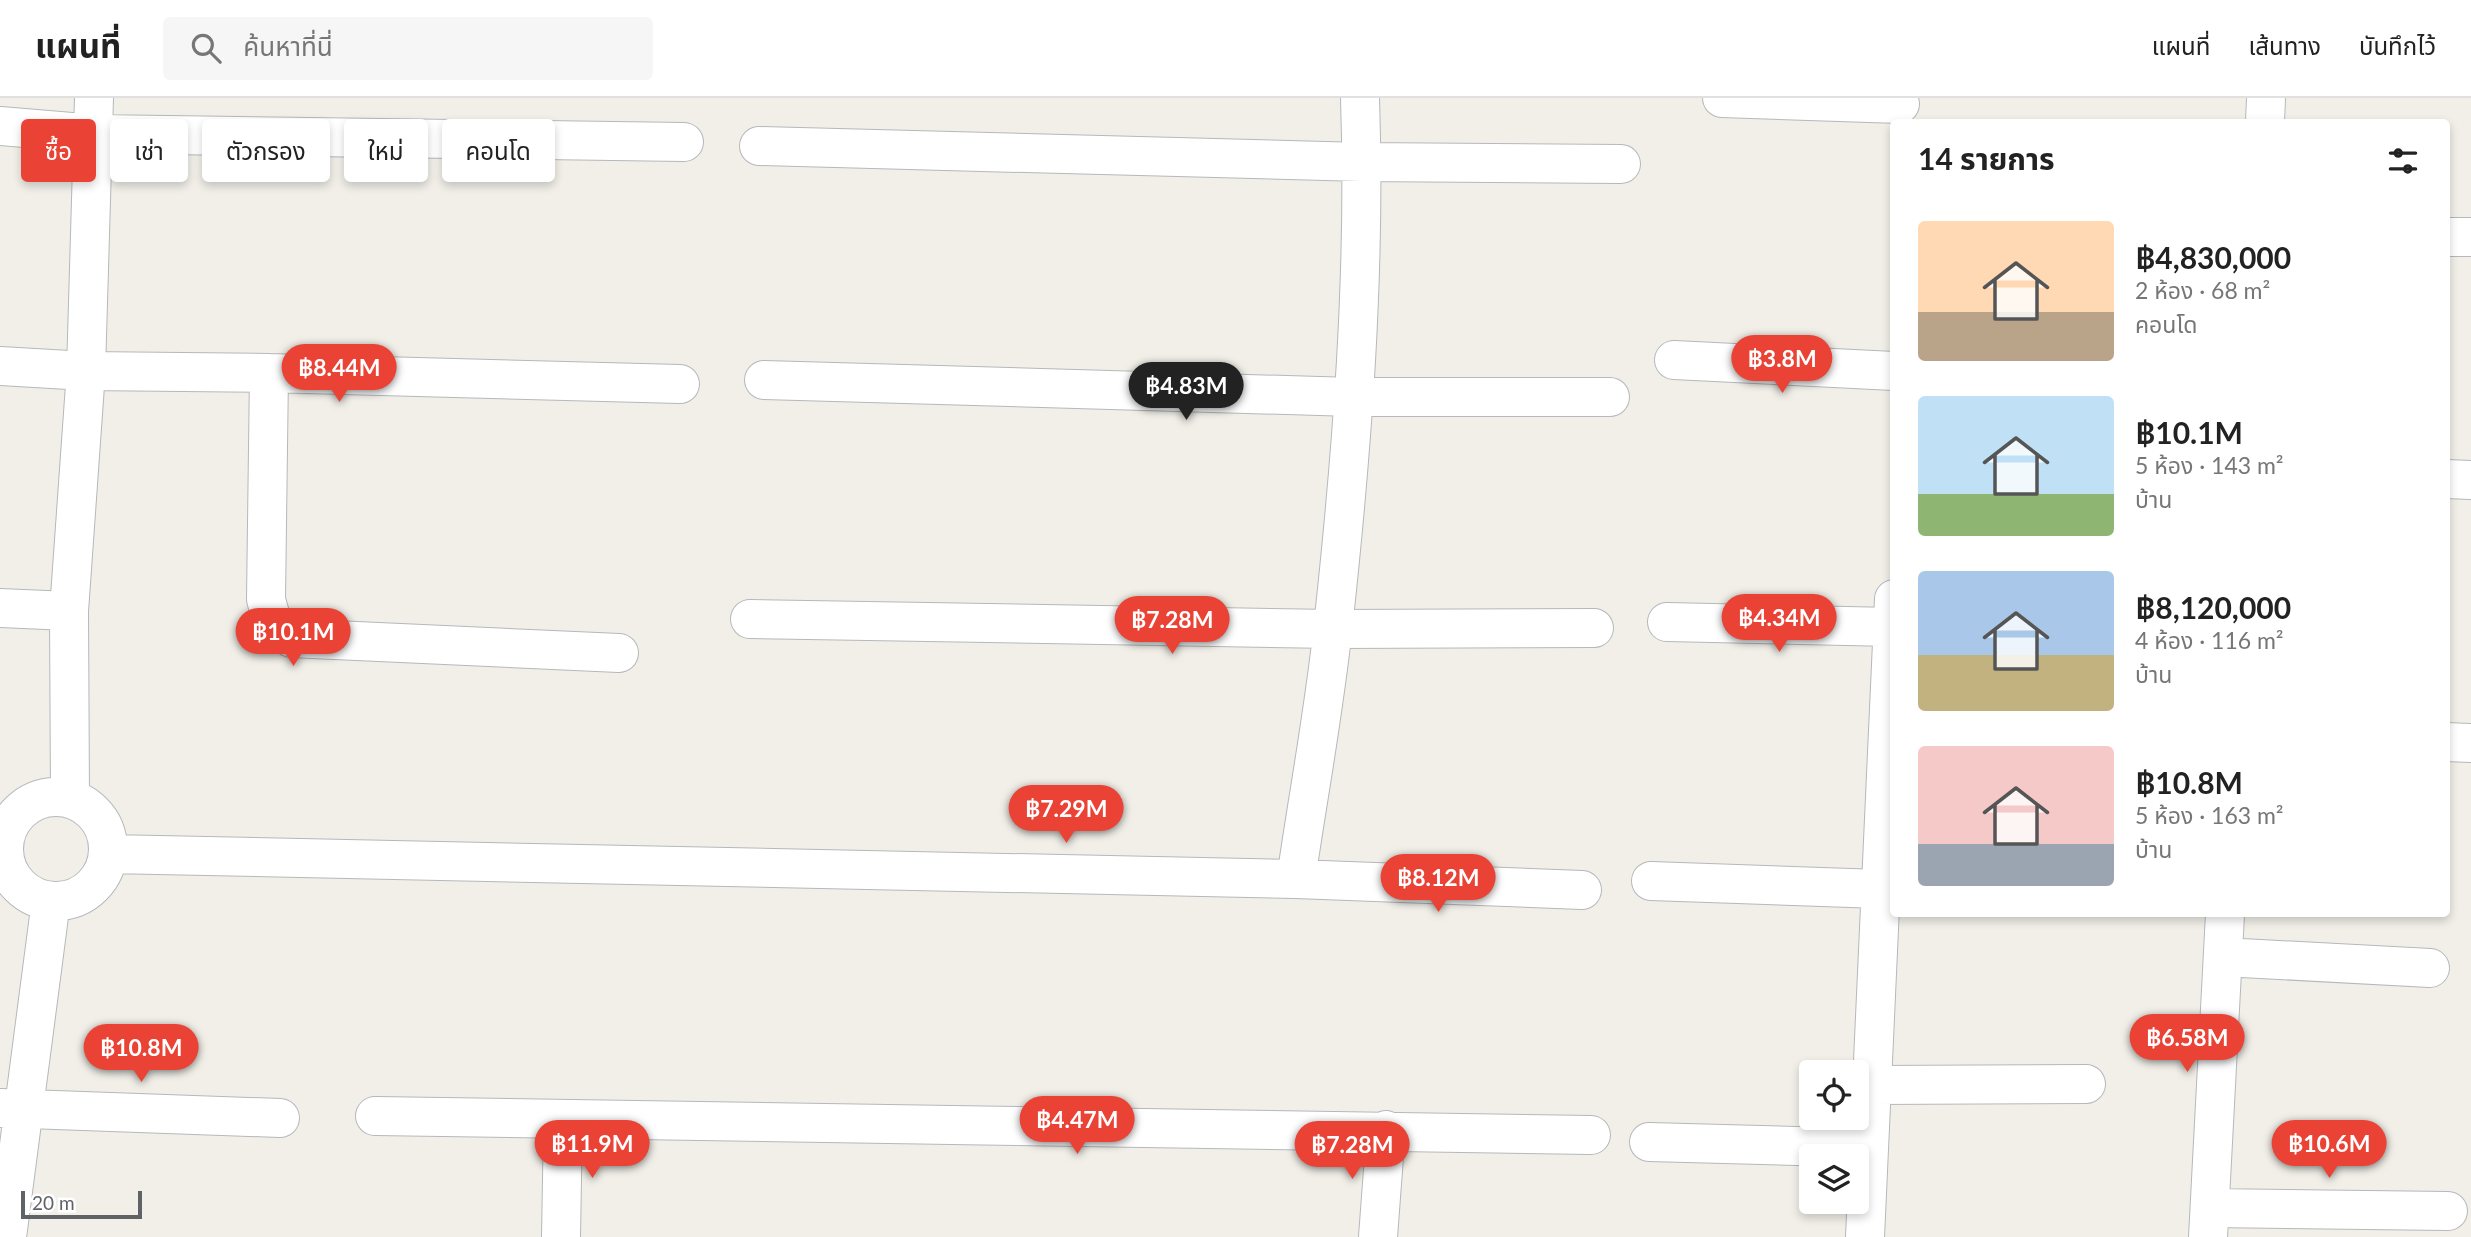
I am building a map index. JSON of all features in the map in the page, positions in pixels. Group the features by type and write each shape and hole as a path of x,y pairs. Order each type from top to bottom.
{"street":[{"path":"1296,879 1333,629 1353,397 1360,276 1360,98"},
{"path":"1722,98 1900,108"},
{"path":"2265,119 2266,98"},
{"path":"0,126 94,116 684,142"},
{"path":"70,798 69,611 86,371 94,116"},
{"path":"759,146 1362,162 1621,164"},
{"path":"2450,237 2471,237"},
{"path":"1674,360 1890,371"},
{"path":"0,366 86,371 680,384"},
{"path":"269,373 266,599 270,618 280,632 291,638 619,653"},
{"path":"764,380 1353,397 1610,397"},
{"path":"2450,479 2471,480"},
{"path":"0,608 69,611"},
{"path":"1667,622 1890,613"},
{"path":"750,619 1333,629 1594,628"},
{"path":"2450,742 2471,743"},
{"path":"1869,1149 1880,889 1889,811 1890,762"},
{"path":"51,796 70,798 87,806 100,819 107,835 108,854 96,883 68,900 51,901 36,897 23,889 12,877 3,862 4,845 8,827 19,812 34,801 51,796"},
{"path":"108,854 1296,879 1582,890"},
{"path":"1651,881 1880,889"},
{"path":"7,1237 11,1109 51,901"},
{"path":"2225,917 2209,1223 2448,1211"},
{"path":"2223,957 2430,968"},
{"path":"1872,1085 2086,1084"},
{"path":"11,1109 280,1118"},
{"path":"375,1116 1591,1135"},
{"path":"561,1237 564,1121"},
{"path":"1378,1237 1386,1130"},
{"path":"1649,1142 1799,1147"},
{"path":"1865,1237 1866,1214"}]}
